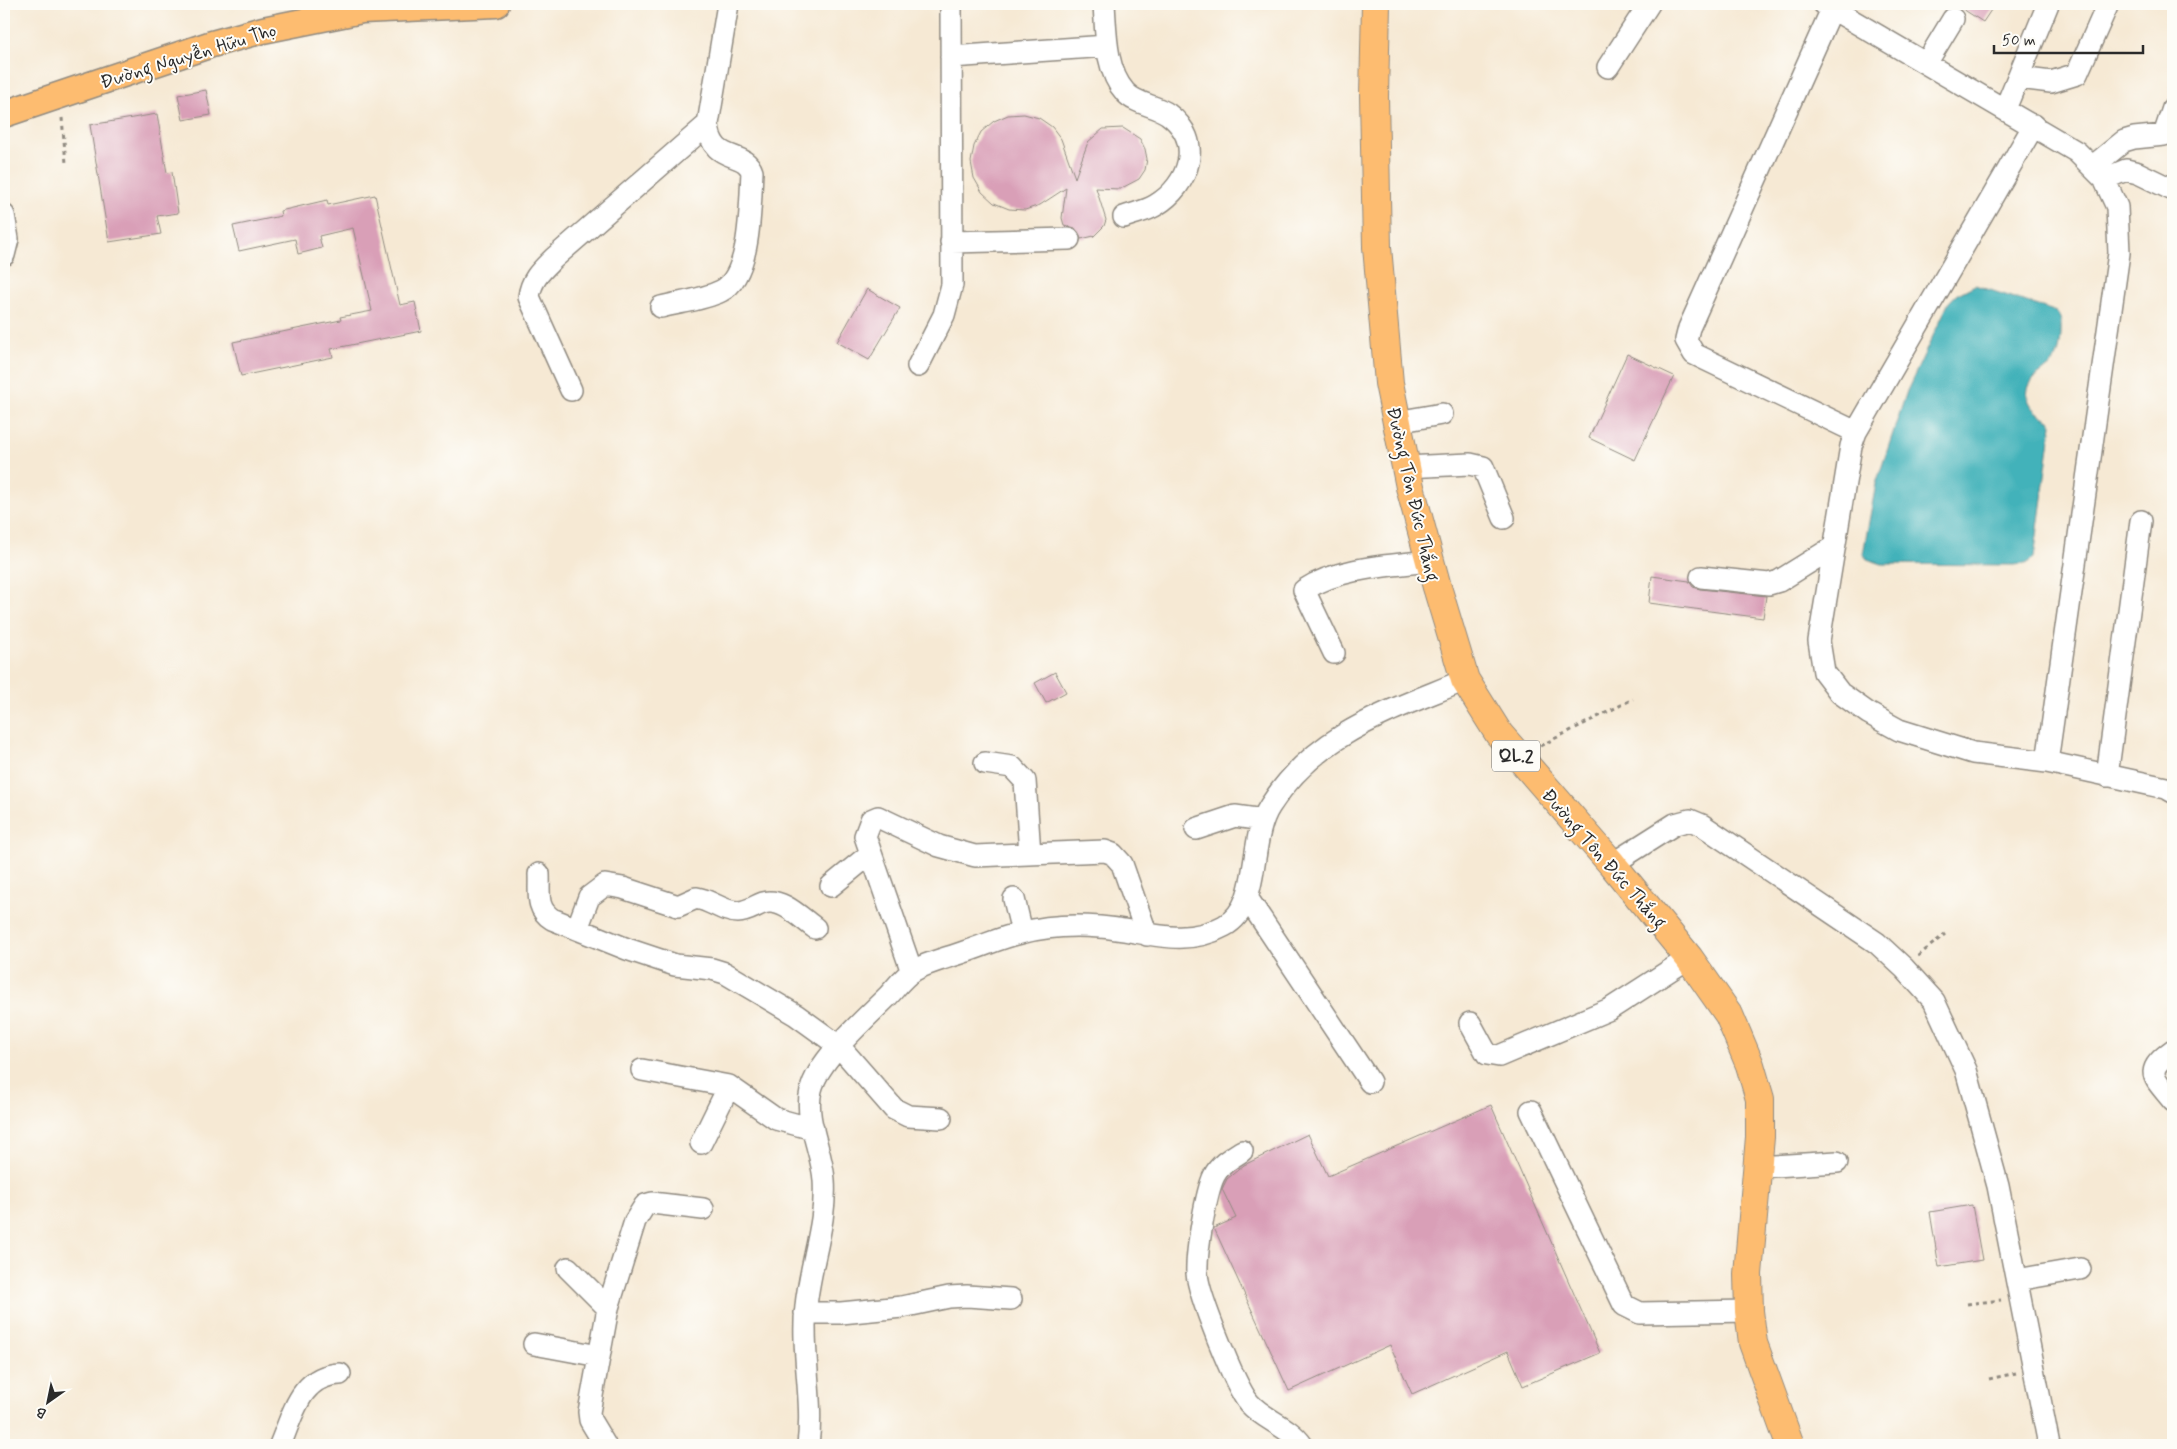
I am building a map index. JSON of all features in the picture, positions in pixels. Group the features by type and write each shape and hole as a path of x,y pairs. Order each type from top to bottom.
{"highway":[{"name":"Đường Tôn Đức Thắng","path":"1376,4 1374,96 1377,247 1389,383 1406,467 1430,561 1465,680 1499,734 1612,864 1689,958 1729,1015 1750,1065 1760,1099 1758,1167 1748,1274 1749,1311 1753,1343 1790,1445"}],"main road":[{"name":"Đường Nguyễn Hữu Thọ","path":"4,114 212,44 326,17 362,10 496,4"}],"street":[{"path":"661,307 721,291 738,272 744,258 752,172 745,162 714,147 710,141 708,124 728,4"},
{"path":"918,366 944,315 952,285 951,4"},
{"path":"1104,4 1107,46 1115,77 1124,92 1168,114 1179,124 1186,135 1191,156 1184,175 1173,192 1155,206 1124,217"},
{"path":"1608,67 1649,4"},
{"path":"2005,109 2048,4"},
{"path":"2019,78 2051,82 2076,74 2108,4"},
{"path":"1856,432 1694,354 1686,340 1689,328 1828,6 1927,62 2077,152 2098,173 2117,207 2119,253 2047,762"},
{"path":"1927,62 1953,19"},
{"path":"951,57 1107,46"},
{"path":"2098,173 2124,141 2164,135 2173,111"},
{"path":"571,390 529,297 534,278 554,258 708,124"},
{"path":"2034,125 1856,432 1851,446 1832,548 1818,641 1824,672 1840,693 1868,713 1899,730 1973,753 2047,762 2166,788 2173,792"},
{"path":"2098,173 2126,170 2138,173 2173,190"},
{"path":"4,215 8,227 8,239 4,255"},
{"path":"951,242 1069,239"},
{"path":"1396,422 1442,414"},
{"path":"1406,467 1470,464 1483,467 1504,518"},
{"path":"2107,776 2141,521"},
{"path":"1701,576 1769,584 1832,548"},
{"path":"1334,653 1304,590 1321,579 1353,571 1430,561"},
{"path":"808,1445 806,1313 822,1215 824,1180 810,1115 811,1091 816,1078 839,1046 912,972 1022,932 1066,926 1101,927 1167,938 1200,935 1222,927 1238,917 1248,899 1258,832 1269,808 1294,773 1315,753 1339,736 1372,717 1465,680"},
{"path":"985,763 1012,767 1025,781 1030,854"},
{"path":"1196,829 1235,816 1263,820"},
{"path":"912,972 865,836 871,820 878,817 954,852 975,856 1105,852 1113,854 1122,864 1147,935"},
{"path":"1612,864 1675,824 1690,820 1702,825 1877,943 1904,968 1934,1001 1966,1070 1998,1186 2050,1445"},
{"path":"831,886 870,854"},
{"path":"539,874 540,905 543,913 577,929 675,965 712,969 725,973 796,1015 839,1046 894,1109 908,1116 941,1118"},
{"path":"577,929 586,902 595,891 605,885 623,888 678,906 696,898 738,912 772,902 786,907 815,928"},
{"path":"1014,899 1022,932"},
{"path":"1248,899 1370,1082"},
{"path":"1470,1023 1487,1054 1499,1056 1610,1009 1689,958"},
{"path":"2173,1050 2157,1062 2153,1072 2156,1080 2173,1101"},
{"path":"642,1070 729,1086 776,1119 813,1129"},
{"path":"701,1143 729,1086"},
{"path":"1531,1111 1624,1304 1640,1314 1749,1311"},
{"path":"1242,1151 1222,1165 1213,1177 1199,1243 1197,1275 1216,1333 1234,1378 1249,1403 1287,1429 1302,1445"},
{"path":"1758,1167 1837,1162"},
{"path":"605,1445 590,1420 590,1412 608,1308 635,1220 645,1205 659,1202 703,1209"},
{"path":"568,1268 608,1308"},
{"path":"2019,1289 2080,1269"},
{"path":"806,1313 840,1313 902,1307 949,1297 967,1296 1011,1299"},
{"path":"534,1344 599,1356"},
{"path":"280,1445 287,1422 308,1386 321,1377 340,1374"}],"path":[{"path":"60,95 66,163"},
{"path":"1518,758 1633,699"},
{"path":"1904,968 1945,934"},
{"path":"1967,1304 2019,1289"},
{"path":"1990,1379 2034,1369"}],"water":[{"path":"1975,285 2057,312 2059,315 2061,334 2057,357 2032,381 2028,390 2029,401 2032,406 2050,420 2052,424 2034,558 2025,564 2013,565 1882,564 1867,559 1863,554 1876,484 1907,391 1949,302 1956,295"}],"building":[{"path":"1955,4 1995,4 1983,22"},
{"path":"206,90 211,115 183,120 178,95"},
{"path":"157,114 167,173 172,172 178,213 157,216 161,234 109,242 90,125"},
{"path":"1024,114 1039,118 1052,127 1061,139 1075,178 1088,142 1103,129 1123,128 1140,139 1147,159 1145,170 1139,179 1120,189 1096,188 1106,220 1104,226 1094,236 1081,239 1075,228 1064,225 1062,218 1066,188 1040,205 1025,210 1009,209 994,203 982,192 974,178 971,162 974,146 981,132 994,121 1008,115"},
{"path":"375,195 400,305 415,302 421,331 331,349 333,357 241,376 233,342 341,320 340,317 372,311 353,228 319,236 322,248 298,254 295,239 239,251 233,226 281,216 280,211 327,200 328,205"},
{"path":"867,289 900,308 869,360 837,342"},
{"path":"1627,354 1674,376 1635,460 1589,438"},
{"path":"1652,576 1689,581 1693,587 1700,589 1766,596 1763,618 1649,603"},
{"path":"1055,672 1066,692 1046,703 1035,683"},
{"path":"1491,1105 1600,1353 1523,1386 1508,1351 1412,1394 1390,1345 1289,1391 1214,1228 1236,1218 1222,1189 1227,1179 1244,1165 1308,1134 1328,1176"},
{"path":"1972,1205 1982,1260 1939,1267 1930,1212"}]}
